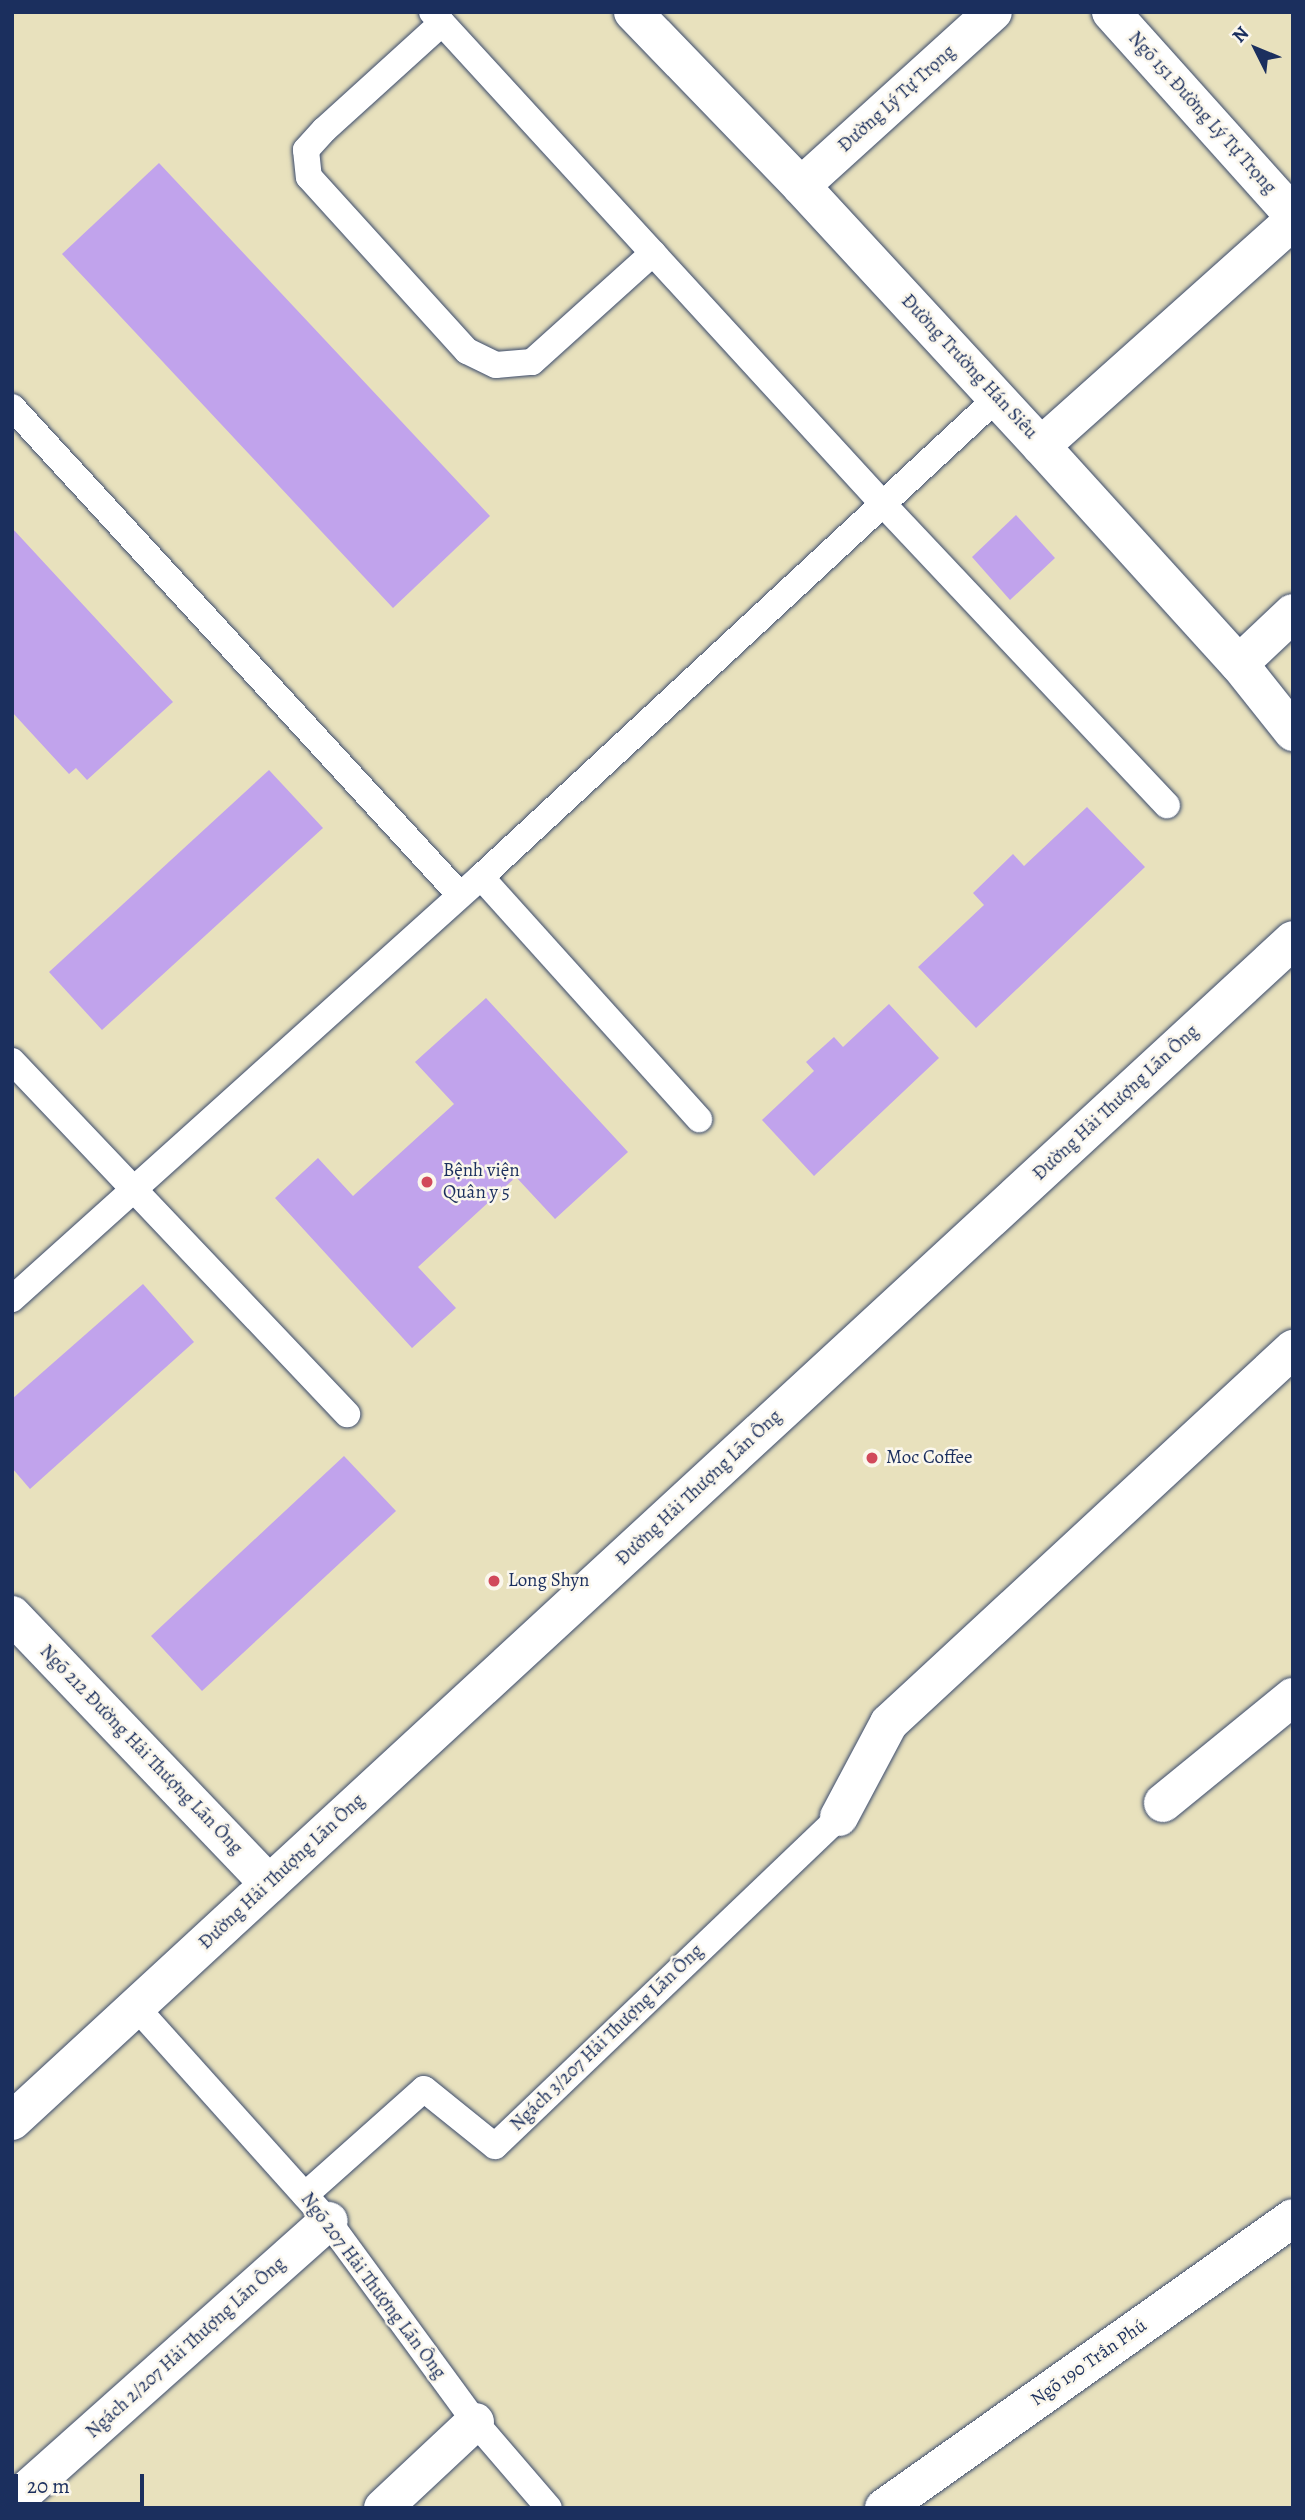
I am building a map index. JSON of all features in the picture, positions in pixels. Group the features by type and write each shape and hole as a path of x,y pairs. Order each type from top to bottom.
{"street":[{"name":"Đường Trường Hán Siêu","path":"633,12 801,186 1041,446 1239,664 1293,733"},
{"name":"Đường Lý Tự Trọng","path":"801,186 993,12"},
{"name":"Ngõ 151 Đường Lý Tự Trọng","path":"1111,12 1293,215"},
{"path":"1041,446 1293,222"},
{"path":"1239,664 1293,613"},
{"name":"Đường Hải Thượng Lãn Ông","path":"12,2121 1293,940"},
{"path":"839,1817 889,1723 1293,1349"},
{"name":"Ngõ 212 Đường Hải Thượng Lãn Ông","path":"12,1615 269,1884"},
{"path":"1163,1803 1293,1698"},
{"name":"Ngách 2/207 Hải Thượng Lãn Ông","path":"12,2503 316,2208"},
{"name":"Ngõ 190 Trần Phú","path":"884,2508 1293,2218"},
{"path":"383,2508 475,2422"}],"lane":[{"path":"653,253 532,362 496,365 467,351 309,177 306,150 437,18 653,253 883,504 1167,805"},
{"path":"12,1299 481,877 997,398"},
{"path":"12,407 460,895"},
{"path":"481,877 699,1119"},
{"path":"12,1060 347,1414"},
{"name":"Ngách 3/207 Hải Thượng Lãn Ông","path":"316,2208 424,2089 495,2146 839,1817"},
{"name":"Ngõ 207 Hải Thượng Lãn Ông","path":"136,2007 316,2208 475,2422 549,2508"}],"building":[{"path":"159,163 490,516 393,608 62,254"},
{"path":"1016,515 1055,558 1010,600 972,557"},
{"path":"12,528 173,702 87,780 76,768 69,774 12,712"},
{"path":"269,770 323,828 102,1030 49,972"},
{"path":"1087,807 1145,867 976,1028 918,967 984,905 973,893 1013,854 1024,866"},
{"path":"486,998 628,1152 555,1219 516,1177 418,1267 456,1308 412,1348 275,1198 318,1158 353,1196 454,1104 415,1062"},
{"path":"889,1004 939,1058 814,1176 762,1120 814,1071 806,1062 834,1037 843,1047"},
{"path":"143,1284 194,1342 30,1489 12,1468 12,1399"},
{"path":"344,1456 396,1511 202,1691 151,1636"}],"place":[{"name":"Bệnh viện Quân y 5","path":"427,1182"},
{"name":"Moc Coffee","path":"872,1458"},
{"name":"Long Shyn","path":"494,1581"}]}
